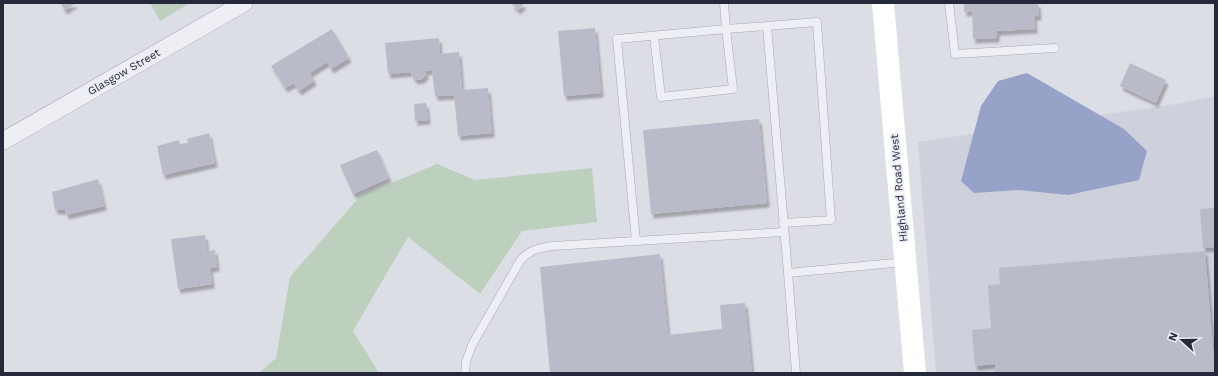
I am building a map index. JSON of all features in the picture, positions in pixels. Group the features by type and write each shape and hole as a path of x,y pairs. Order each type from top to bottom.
{"main road":[{"name":"Highland Road West","path":"883,3 915,373"}],"street":[{"name":"Glasgow Street","path":"3,141 244,3"}],"lane":[{"path":"654,36 661,97 733,89 724,3"},
{"path":"949,3 955,54 1055,48"},
{"path":"465,373 466,362 472,345 510,277 525,255 534,249 553,246 636,241 784,228 831,220 817,22 617,39 636,241"},
{"path":"767,26 796,373"},
{"path":"788,273 905,262"}],"shaded area":[{"path":"1215,96 1215,373 936,373 918,142 1182,103"}],"green space":[{"path":"150,3 190,3 160,21"},
{"path":"437,164 475,180 592,168 597,222 522,231 480,294 408,237 353,331 379,373 259,373 276,358 290,277 360,196"}],"water":[{"path":"1027,73 1124,129 1147,151 1139,180 1068,195 1019,190 974,193 961,181 981,106 998,81"}],"building":[{"path":"60,3 76,3 65,10"},
{"path":"511,3 523,3 524,4 518,10"},
{"path":"964,3 1038,3 1039,16 1034,16 1035,29 997,31 997,38 973,39 972,11 964,12"},
{"path":"595,28 601,93 564,96 558,31"},
{"path":"332,29 349,58 331,69 327,62 310,73 314,81 299,91 294,83 285,88 271,66"},
{"path":"439,38 440,54 459,52 462,90 488,88 492,133 458,136 454,95 435,96 432,70 425,71 426,75 422,79 416,80 412,76 411,72 388,74 385,43"},
{"path":"1130,63 1166,80 1156,103 1120,86"},
{"path":"426,103 428,120 415,121 414,104"},
{"path":"759,119 767,203 651,214 643,130"},
{"path":"209,133 215,163 163,175 157,146 179,140 180,144 188,143 187,139"},
{"path":"377,150 389,178 353,194 340,165"},
{"path":"98,179 104,206 66,215 65,210 55,210 52,192"},
{"path":"1215,208 1215,247 1203,248 1200,209"},
{"path":"205,235 207,251 215,250 217,267 210,268 212,284 178,289 171,239"},
{"path":"1205,251 1215,373 995,373 995,364 975,366 972,330 991,328 988,285 1000,284 999,268"},
{"path":"660,254 668,335 722,329 720,305 745,303 752,373 550,373 540,267"}]}
